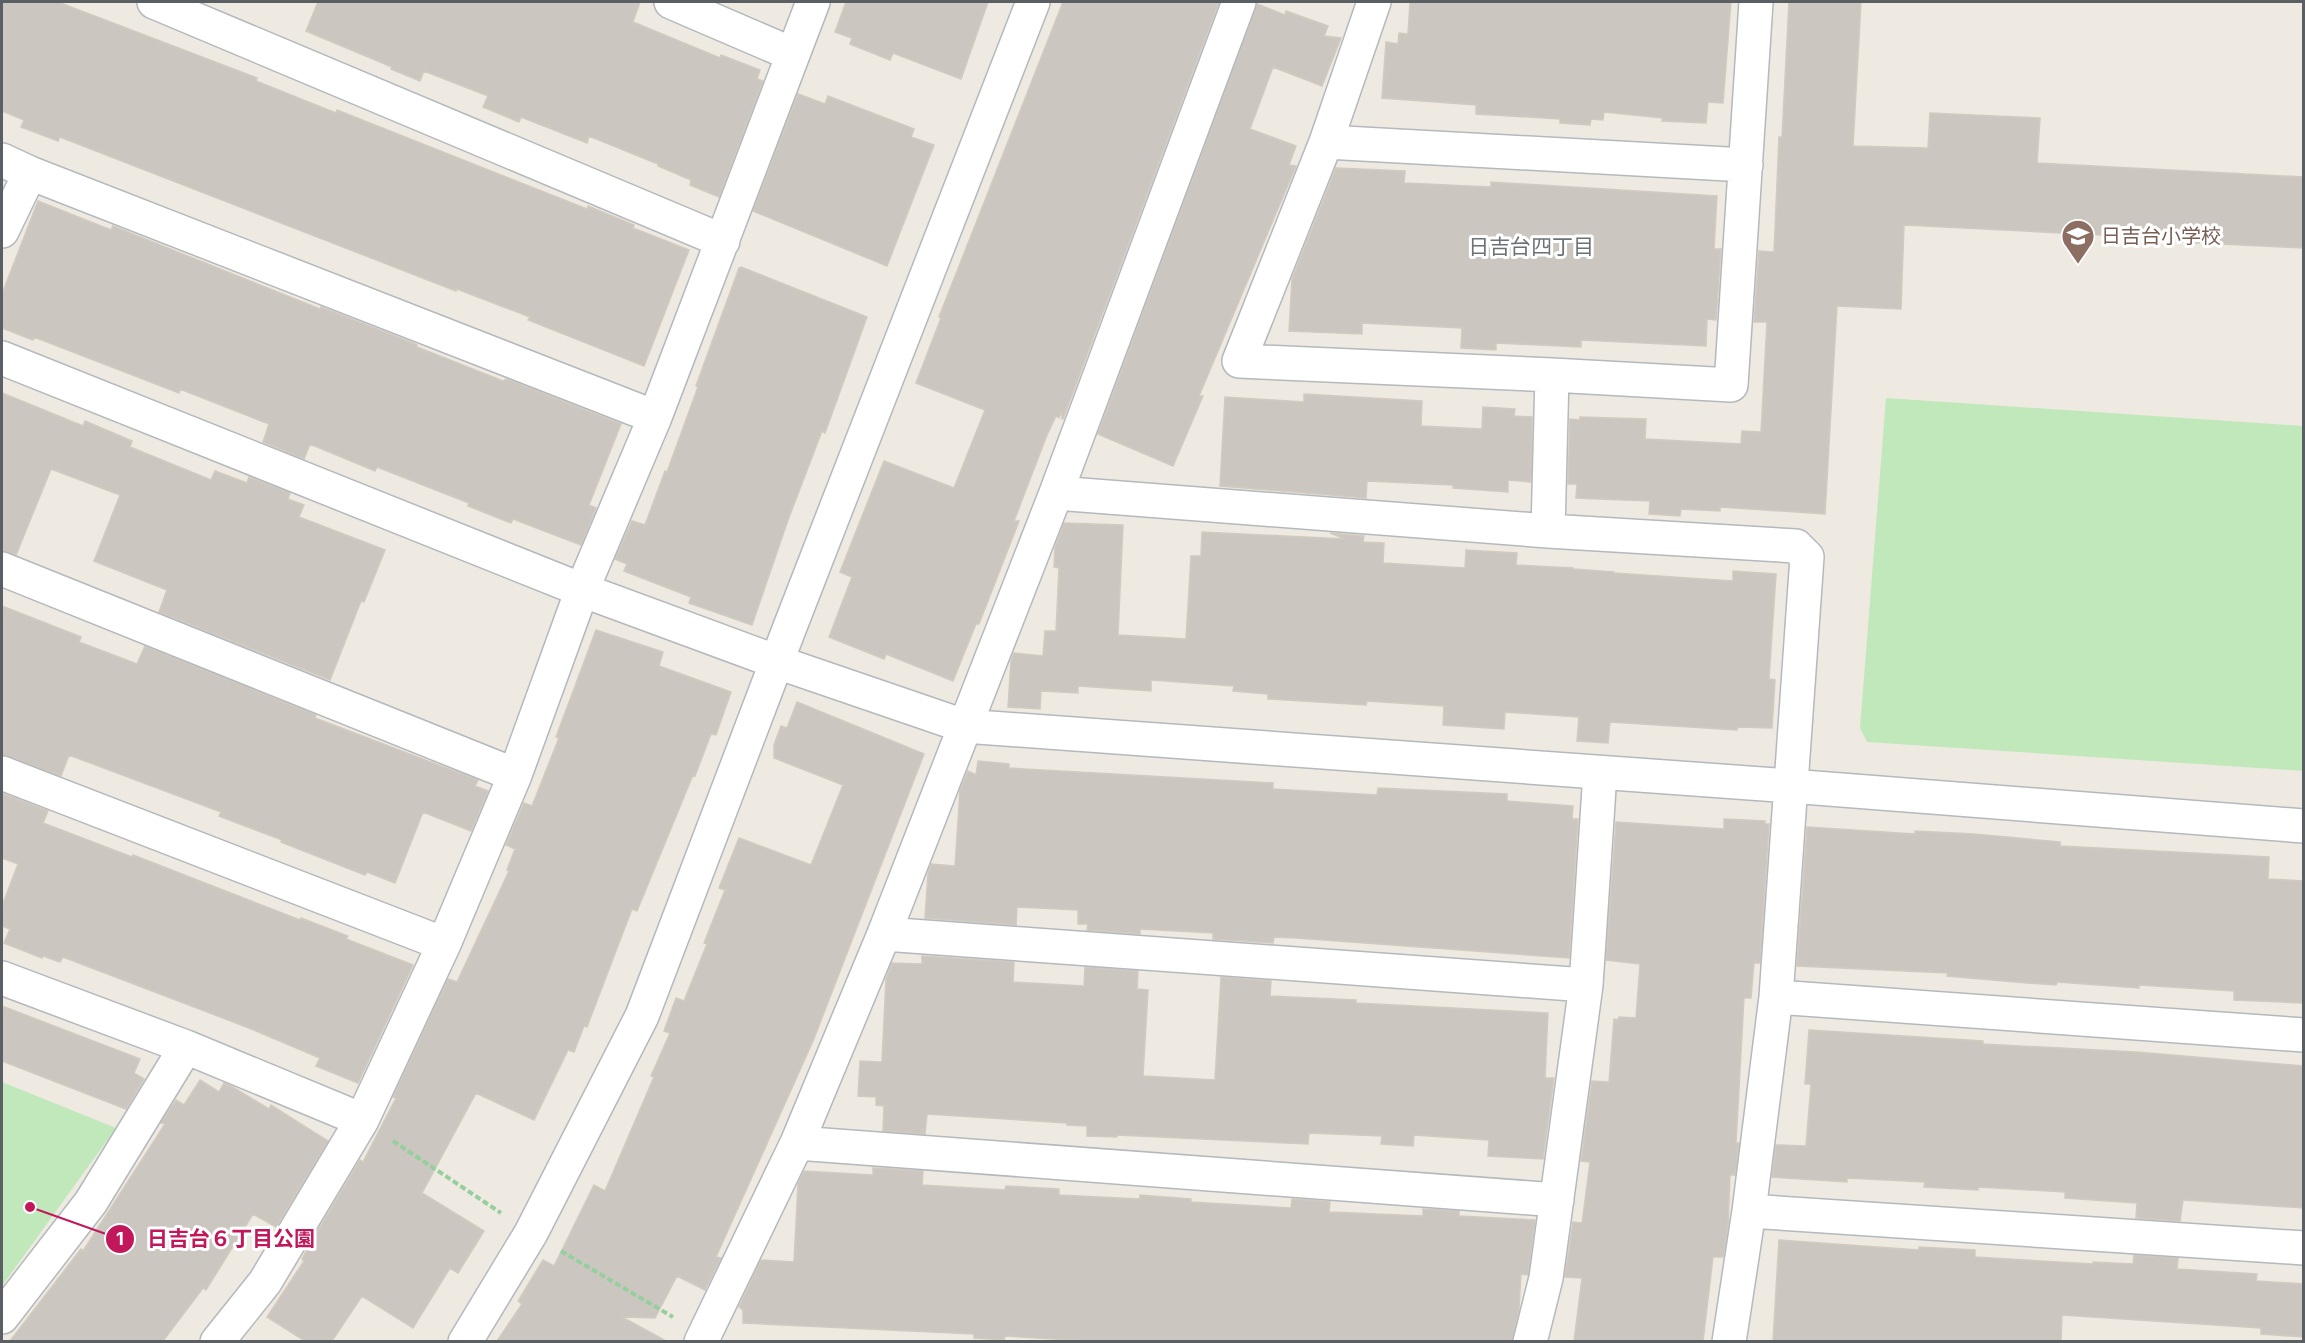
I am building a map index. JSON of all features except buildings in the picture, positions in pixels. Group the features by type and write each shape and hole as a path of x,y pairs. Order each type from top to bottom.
{"street":[{"path":"154,2 723,241"},
{"path":"671,2 792,54"},
{"path":"217,1341 265,1282 362,1120 444,944 515,774 582,590 655,417 813,2"},
{"path":"465,1341 531,1233 642,1016 1033,2"},
{"path":"710,1339 797,1143 884,934 1056,494 1239,2"},
{"path":"1374,2 1326,141 1239,362 1731,385 1756,2"},
{"path":"1326,141 1746,165"},
{"path":"2,231 16,166 655,417"},
{"path":"2,358 582,590 777,662 964,726 2304,826"},
{"path":"1548,531 1552,375"},
{"path":"1056,494 1548,531 1796,546 1807,557 1776,997 1749,1211 1729,1341"},
{"path":"2,569 515,774"},
{"path":"2,773 444,944"},
{"path":"1530,1341 1546,1278 1586,985 1600,773"},
{"path":"884,934 1586,985"},
{"path":"2,978 186,1047 362,1120"},
{"path":"1776,997 2304,1035"},
{"path":"2,1317 92,1202 186,1047"},
{"path":"797,1143 1557,1200"},
{"path":"1749,1211 2304,1248"}],"green space":[{"path":"1886,398 2303,426 2303,771 1867,742 1860,728"},
{"path":"2,1082 116,1128 2,1286"}],"place":[{"name":"日吉台小学校","path":"2078,265"},
{"name":"日吉台６丁目公園","path":"30,1207"}],"district":[{"name":"日吉台四丁目","path":"1531,246"}]}
